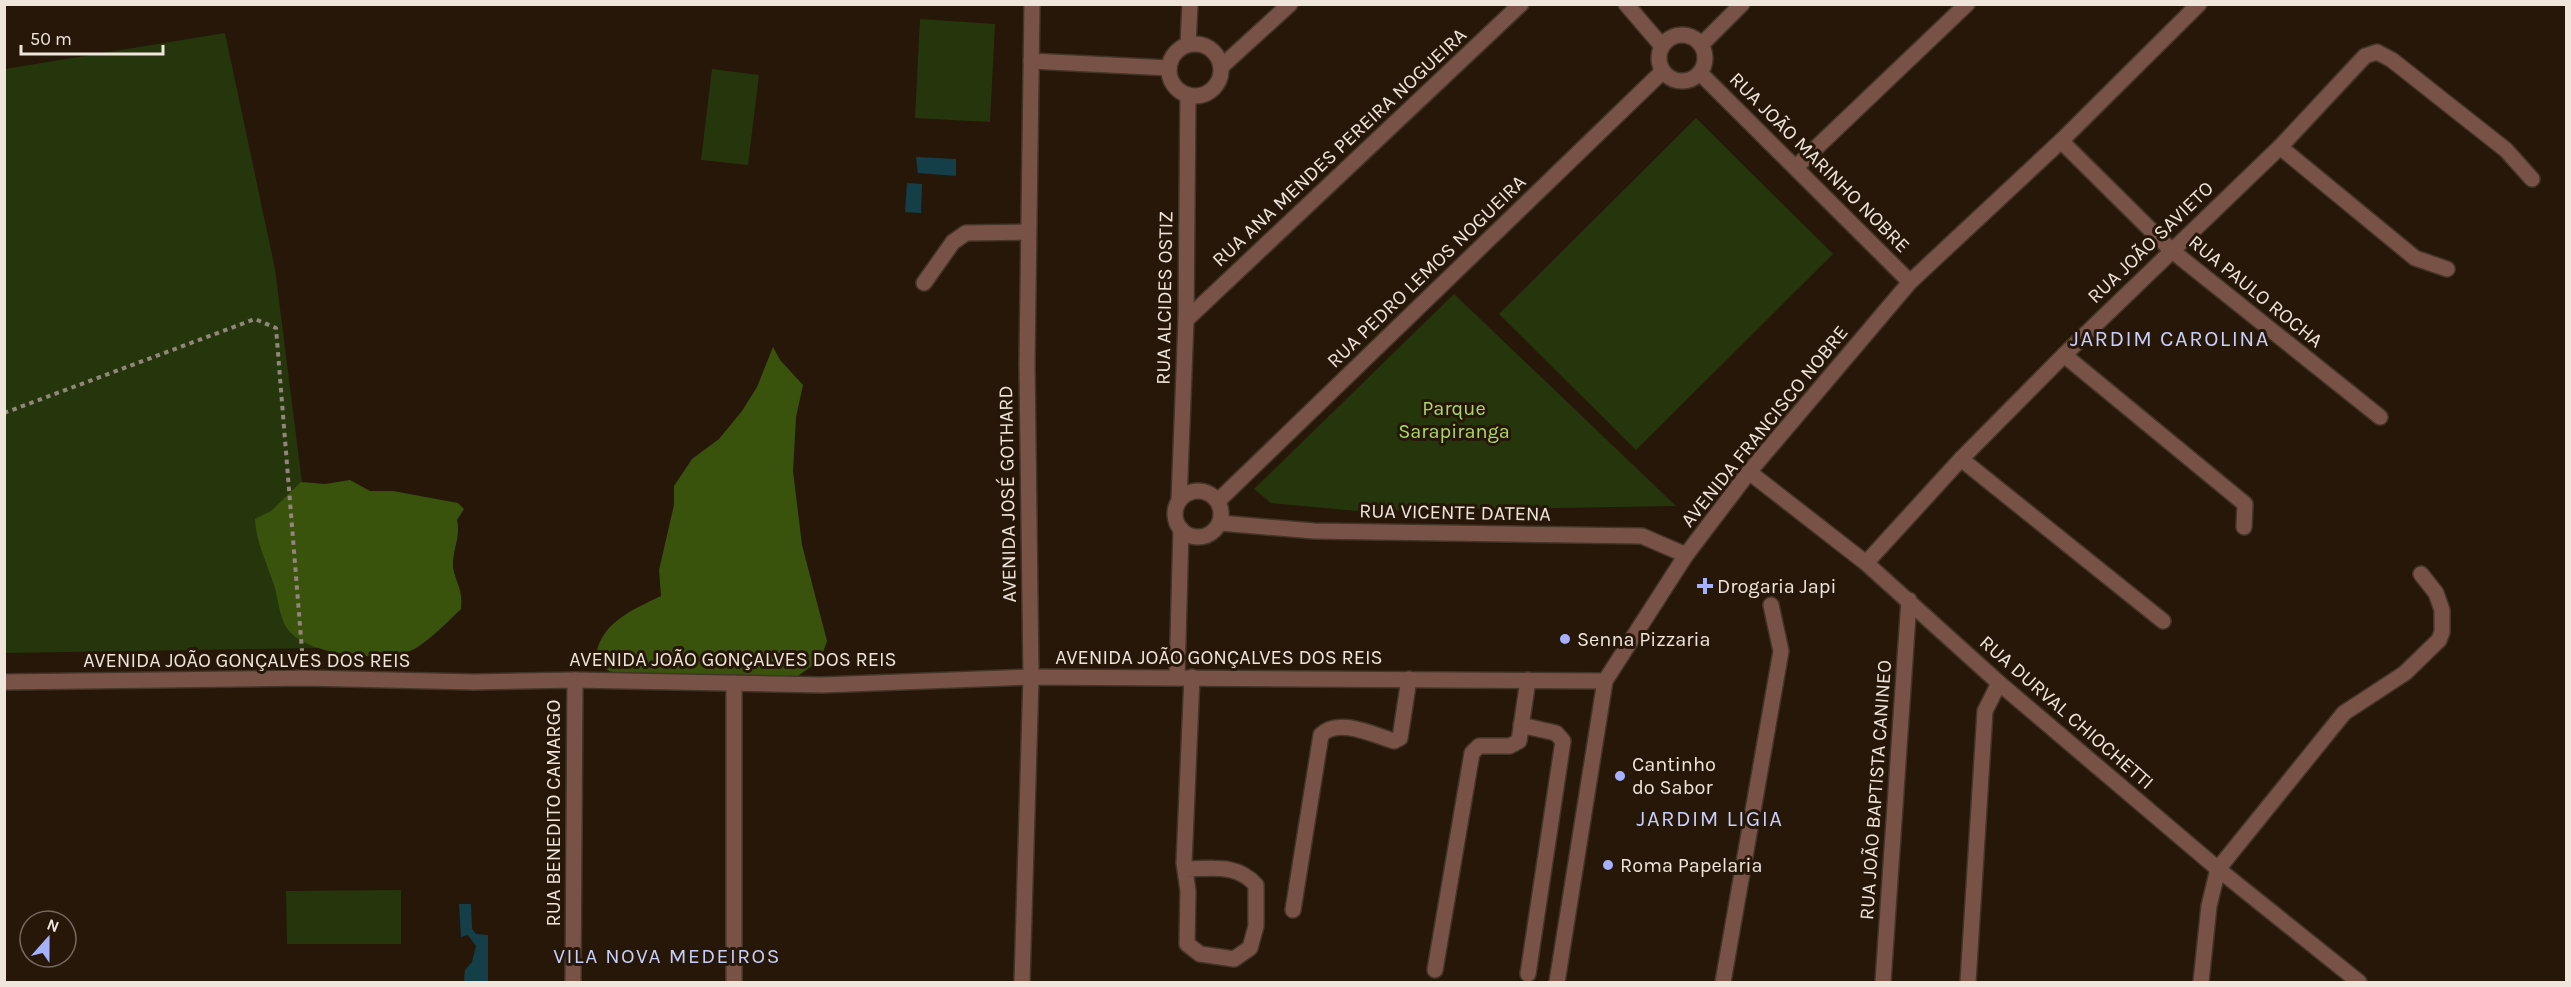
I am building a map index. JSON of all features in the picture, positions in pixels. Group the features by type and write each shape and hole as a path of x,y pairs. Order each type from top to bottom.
{"street":[{"name":"AVENIDA JOSÉ GOTHARD","path":"1022,982 1031,677 1027,364 1032,4"},
{"path":"1188,44 1190,4"},
{"path":"1221,67 1290,4"},
{"name":"RUA ANA MENDES PEREIRA NOGUEIRA","path":"1186,320 1521,4"},
{"path":"1626,4 1662,46"},
{"path":"1701,45 1742,4"},
{"path":"1796,167 1967,4"},
{"name":"AVENIDA FRANCISCO NOBRE","path":"1557,982 1605,681 1686,555 1749,471 1910,282 2061,141 2199,4"},
{"path":"1674,36 1689,36 1701,45 1705,59 1700,73 1694,78 1680,81 1672,79 1664,71 1659,61 1662,46 1674,36"},
{"path":"1188,44 1206,46 1218,58 1221,67 1220,75 1212,90 1196,96 1188,95 1174,85 1169,68 1174,53 1188,44"},
{"name":"RUA JOÃO SAVIETO","path":"1866,562 1961,459 2171,250 2280,147 2365,56 2377,52 2392,60 2506,150 2532,179"},
{"path":"1031,61 1169,68"},
{"name":"RUA PEDRO LEMOS NOGUEIRA","path":"1218,501 1664,71"},
{"name":"RUA JOÃO MARINHO NOBRE","path":"1700,73 1910,282"},
{"name":"RUA ALCIDES OSTIZ","path":"1179,501 1186,320 1188,95"},
{"name":"RUA PAULO ROCHA","path":"2061,141 2171,250 2380,417"},
{"path":"2280,147 2415,258 2447,269"},
{"path":"924,283 953,242 966,232 1028,232"},
{"path":"2064,355 2245,504 2244,527"},
{"path":"1961,459 2163,621"},
{"name":"RUA DURVAL CHIOCHETTI","path":"1749,471 1866,562 2000,683 2218,869 2359,982"},
{"path":"1181,529 1195,537 1202,537 1216,529 1222,515 1218,501 1206,492 1198,490 1184,495 1179,501 1175,516 1181,529 1185,869 1188,891 1186,944 1200,954 1234,959 1250,948 1256,926 1256,885 1249,877 1233,868 1185,869"},
{"name":"RUA VICENTE DATENA","path":"1220,523 1314,531 1642,536 1686,555"},
{"path":"2201,982 2211,891 2218,869 2344,713 2405,673 2439,640 2442,632 2442,610 2436,593 2421,574"},
{"name":"RUA JOÃO BAPTISTA CANINEO","path":"1883,982 1909,600"},
{"path":"1723,982 1781,651 1771,605"},
{"name":"AVENIDA JOÃO GONÇALVES DOS REIS","path":"4,682 304,678 822,685 1031,677 1605,681"},
{"path":"1293,910 1322,735 1328,728 1339,726 1394,741 1400,738 1408,679"},
{"name":"RUA BENEDITO CAMARGO","path":"573,982 575,680"},
{"path":"1435,970 1472,753 1479,746 1510,746 1519,741 1528,680"},
{"path":"734,683 734,982"},
{"path":"1968,982 1985,711 2000,683"},
{"path":"1521,725 1556,733 1563,741 1528,975"}],"path":[{"path":"4,413 255,320 276,328 304,678"}],"green space":[{"path":"920,19 995,24 990,122 915,118"},
{"path":"225,33 275,269 323,648 5,653 5,69"},
{"path":"712,69 759,75 748,165 701,160"},
{"path":"1696,118 1833,254 1636,450 1499,314"},
{"name":"Parque Sarapiranga","path":"1454,294 1676,506 1357,511 1271,503 1254,489"},
{"path":"773,347 780,360 803,385 796,417 793,471 802,545 827,641 820,660 798,676 737,689 649,681 609,671 595,663 602,638 617,620 661,596 659,570 674,505 674,486 692,459 719,439 742,411 757,387"},
{"path":"350,480 370,491 393,491 458,503 464,509 457,520 458,532 453,561 461,596 461,609 428,640 404,653 388,656 351,655 315,647 290,632 281,616 255,519 271,511 301,482 325,484"},
{"path":"401,890 401,944 287,944 286,891"}],"water":[{"path":"916,157 956,159 956,176 918,173"},
{"path":"907,183 922,184 921,213 905,212"},
{"path":"459,904 471,904 472,929 476,934 488,935 488,982 464,980 465,970 472,962 476,946 468,935 461,937"}],"place":[{"name":"Drogaria Japi","path":"1705,586"},
{"name":"Senna Pizzaria","path":"1565,639"},
{"name":"Cantinho do Sabor","path":"1620,776"},
{"name":"Roma Papelaria","path":"1608,865"}],"district":[{"name":"JARDIM CAROLINA","path":"2170,338"},
{"name":"JARDIM LIGIA","path":"1710,818"},
{"name":"VILA NOVA MEDEIROS","path":"667,956"}]}
